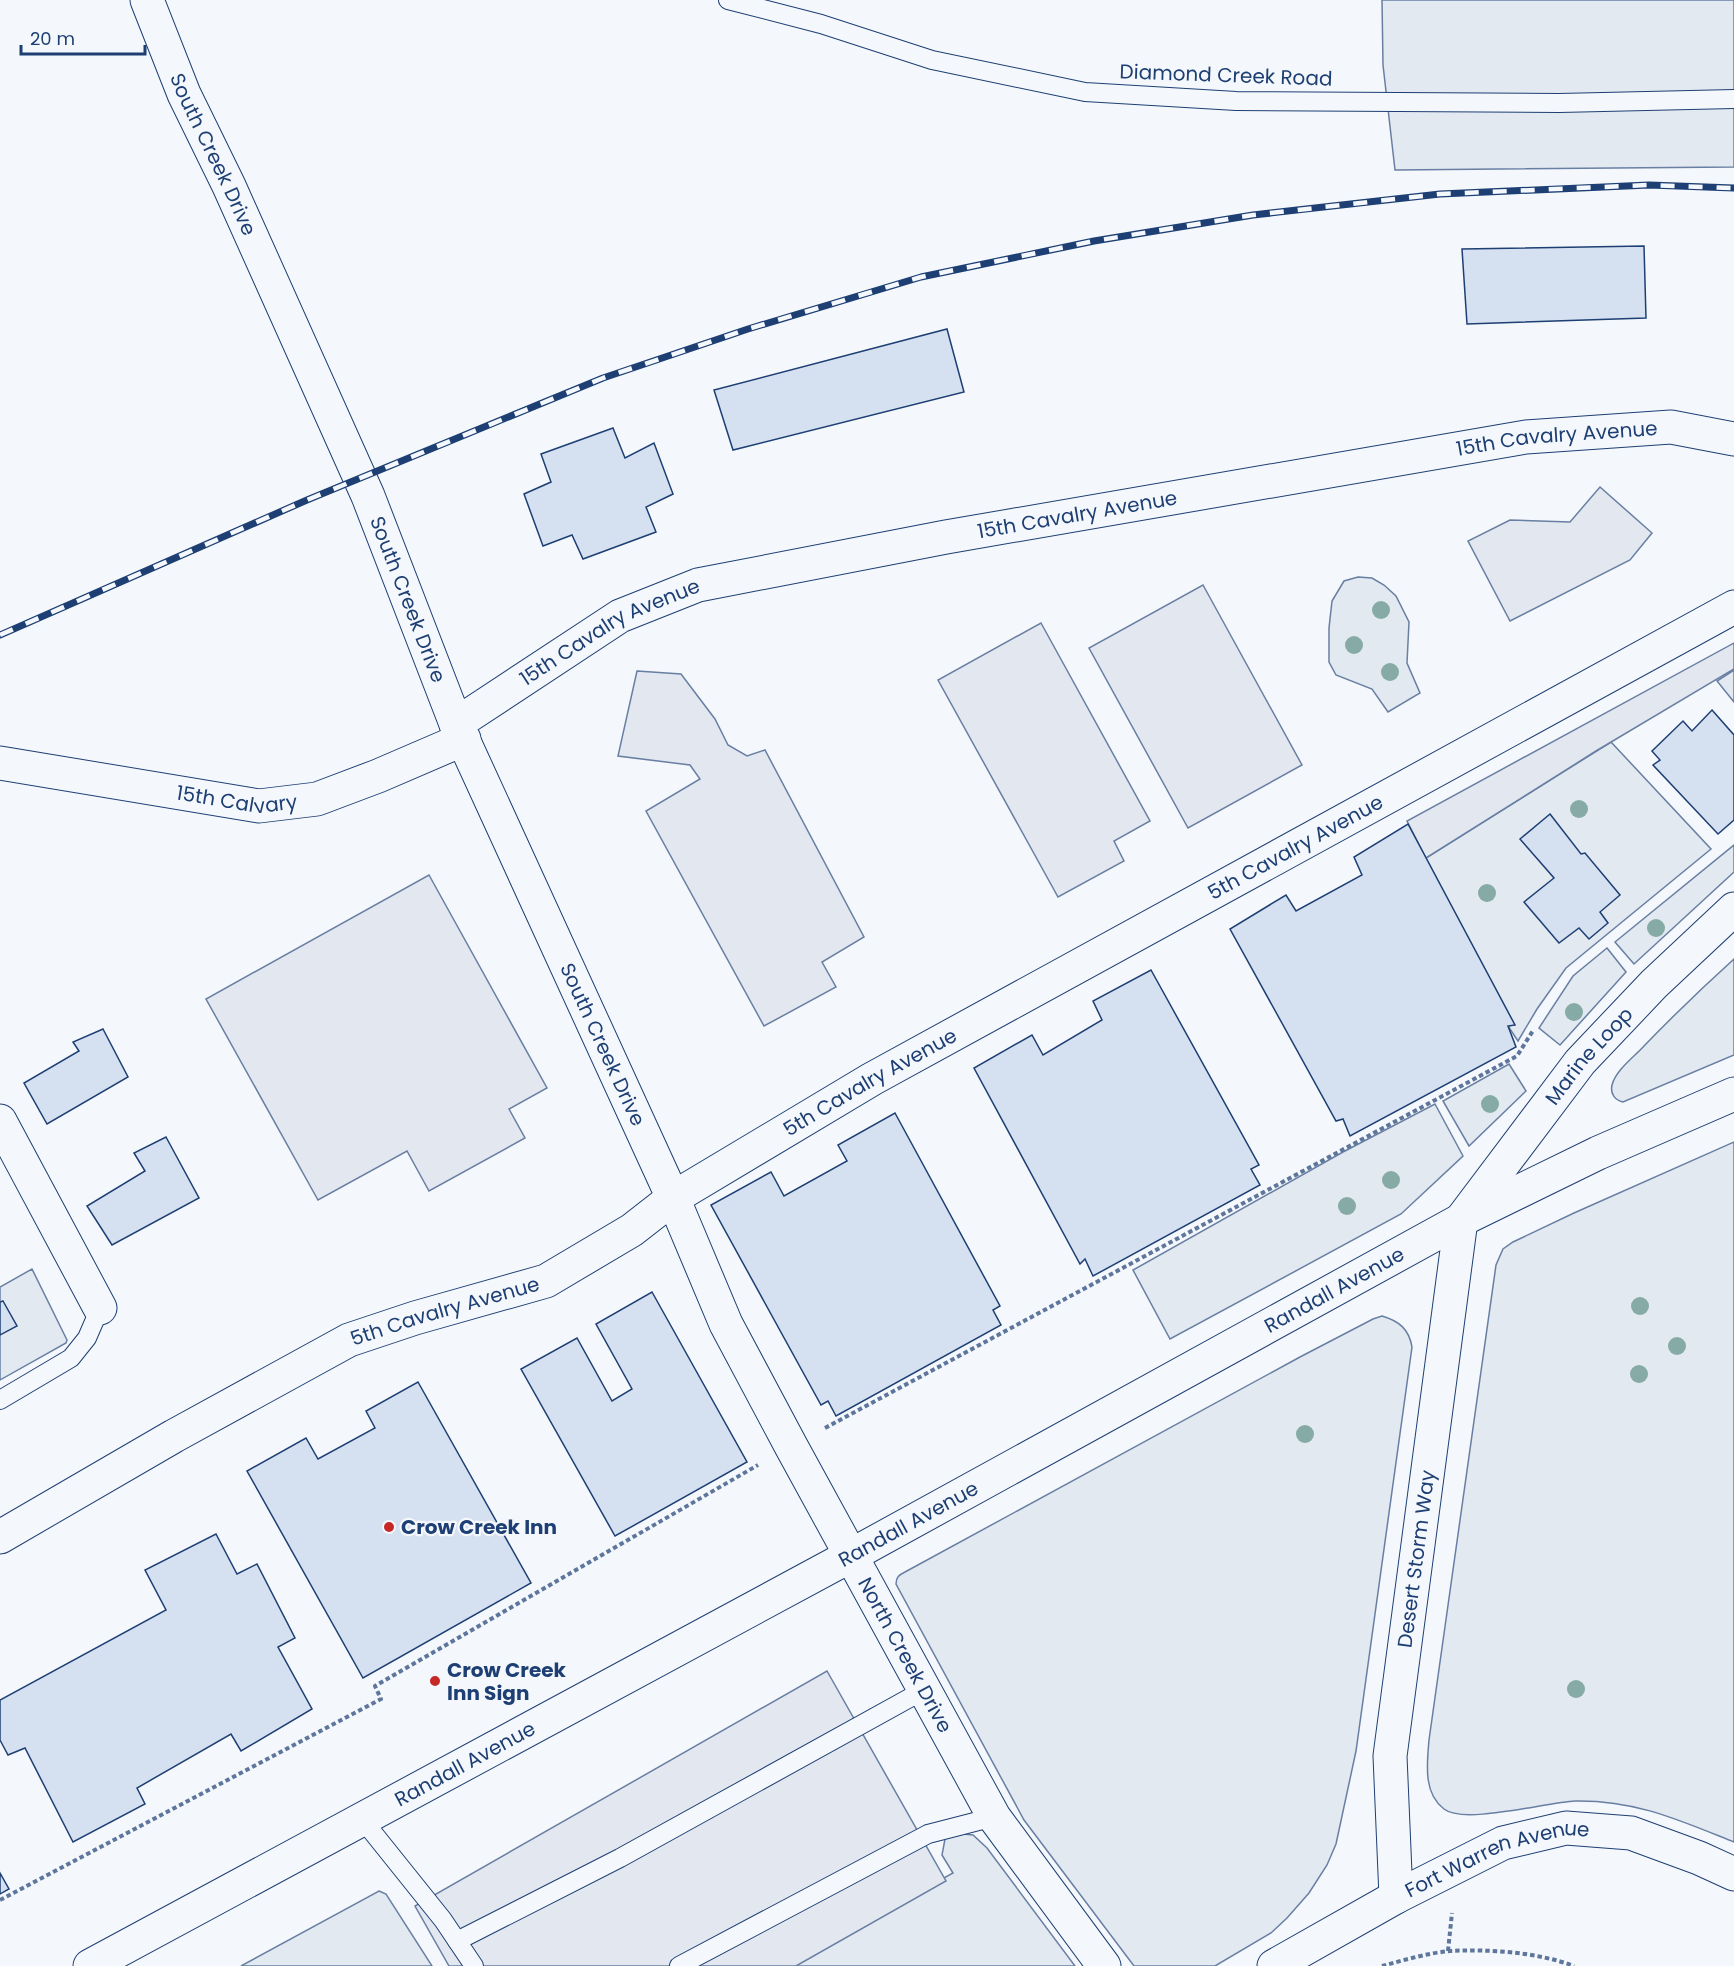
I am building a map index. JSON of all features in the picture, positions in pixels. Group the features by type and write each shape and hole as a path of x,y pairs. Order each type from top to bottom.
{"street":[{"name":"South Creek Drive","path":"147,0 184,94 229,186 368,496 460,732 673,1198"},
{"name":"15th Cavalry Avenue","path":"460,732 620,616 698,585 946,537 1526,437 1671,427 1734,440"},
{"name":"5th Cavalry Avenue","path":"0,1537 174,1436 349,1340 415,1318 546,1281 632,1230 673,1198 882,1074 1734,607"},
{"name":"15th Calvary","path":"0,763 259,806 317,799 460,732"},
{"name":"Marine Loop","path":"1461,1220 1580,1062 1654,984 1734,909"},
{"name":"Randall Avenue","path":"90,1966 850,1556 1461,1220 1598,1153 1734,1094"},
{"path":"0,1121 100,1308"},
{"name":"North Creek Drive","path":"673,1198 726,1324 850,1556 994,1817 1104,1966"},
{"name":"Desert Storm Way","path":"1396,1897 1390,1755 1461,1220"},
{"name":"Fort Warren Avenue","path":"1274,1966 1396,1897 1503,1843 1566,1828 1631,1833 1700,1858 1734,1874"}],"lane":[{"name":"Diamond Creek Road","path":"728,0 820,24 932,60 1085,92 1236,101 1559,103 1734,99"},
{"path":"0,1400 71,1358 87,1338 100,1308"},
{"path":"457,1941 620,1858 924,1690"},
{"path":"679,1966 928,1834 994,1817"},
{"path":"362,1819 443,1920 474,1966"}],"path":[{"path":"0,1900 381,1699 375,1686 791,1446 1517,1056 1534,1029"},
{"path":"1382,1966 1448,1951 1460,1951 1505,1952 1574,1966"}],"shaded area":[{"path":"1382,0 1734,0 1734,167 1395,170 1383,65"},
{"path":"1600,487 1652,533 1630,560 1510,621 1468,541 1510,520 1570,522"},
{"path":"1358,577 1372,578 1384,585 1396,596 1409,622 1407,663 1420,693 1388,712 1372,689 1336,675 1329,662 1332,601 1344,581"},
{"path":"1203,585 1302,765 1188,828 1089,648"},
{"path":"1041,623 1150,821 1114,841 1124,861 1058,897 938,680"},
{"path":"1734,643 1734,669 1596,751 1426,858 1407,821"},
{"path":"1734,670 1734,702 1717,681"},
{"path":"637,671 681,674 715,719 728,745 747,756 765,750 864,937 822,962 836,987 764,1026 646,811 700,779 690,765 618,756"},
{"path":"1611,742 1711,849 1566,968 1518,1041 1508,1026 1514,1025 1426,858"},
{"path":"1734,845 1734,872 1634,964 1615,942"},
{"path":"429,875 547,1088 509,1109 525,1138 429,1191 407,1151 318,1200 206,999"},
{"path":"1607,948 1626,972 1560,1045 1539,1028 1573,976"},
{"path":"1734,959 1734,1055 1623,1102 1615,1098 1612,1094 1612,1085 1621,1069"},
{"path":"1509,1064 1526,1091 1469,1146 1443,1101"},
{"path":"1435,1104 1463,1156 1401,1214 1170,1339 1133,1270 1343,1152"},
{"path":"1734,1142 1734,1842 1657,1813 1618,1804 1575,1801 1469,1815 1444,1809 1437,1802 1429,1786 1427,1768 1429,1740 1496,1265 1503,1249 1513,1242"},
{"path":"32,1269 67,1340 66,1343 0,1380 0,1287"},
{"path":"1382,1316 1393,1320 1406,1331 1412,1347 1356,1751 1336,1844 1327,1865 1309,1893 1271,1933 1215,1966 1134,1966 1024,1820 896,1584 898,1576 1300,1357"},
{"path":"827,1671 946,1881 796,1966 449,1966 415,1906"},
{"path":"953,1833 973,1835 987,1848 1075,1966 786,1966 953,1873 942,1855 945,1839"},
{"path":"379,1891 386,1894 432,1966 241,1966"}],"building":[{"path":"1644,246 1646,318 1467,324 1462,249"},
{"path":"947,329 964,392 733,450 714,390"},
{"path":"613,428 625,458 654,443 673,494 646,507 656,532 583,559 572,535 543,546 524,494 551,482 541,454"},
{"path":"1712,710 1734,735 1734,820 1718,834 1653,765 1660,760 1652,751 1683,721 1692,731"},
{"path":"1550,814 1581,854 1585,853 1620,895 1600,912 1608,923 1589,939 1579,928 1559,943 1524,902 1554,878 1520,839"},
{"path":"1408,824 1515,1025 1508,1026 1516,1047 1350,1136 1343,1119 1336,1121 1230,929 1286,895 1296,911 1362,875 1354,857"},
{"path":"1151,970 1259,1165 1251,1169 1260,1185 1093,1276 1085,1259 1080,1264 974,1068 1032,1035 1043,1055 1102,1020 1093,1001"},
{"path":"103,1029 128,1077 47,1124 24,1083 79,1051 73,1042"},
{"path":"895,1113 1000,1306 993,1310 1001,1325 836,1416 828,1401 821,1405 711,1205 771,1172 784,1196 847,1161 838,1145"},
{"path":"166,1137 199,1198 112,1245 87,1206 145,1171 134,1153"},
{"path":"652,1292 747,1462 615,1536 521,1369 577,1338 612,1401 632,1389 596,1324"},
{"path":"3,1301 17,1326 0,1335 0,1302"},
{"name":"Crow Creek Inn","path":"418,1382 531,1583 363,1678 247,1471 306,1438 318,1459 375,1428 366,1411"},
{"path":"216,1534 237,1574 257,1564 295,1638 278,1647 312,1709 241,1751 231,1734 137,1788 145,1804 73,1842 25,1748 8,1755 0,1740 0,1700 166,1610 145,1570"},
{"path":"0,1873 9,1889 0,1894"}],"railway":[{"path":"0,635 307,500 603,378 748,329 921,277 1094,241 1253,215 1440,194 1649,185 1734,188"}],"place":[{"name":"Crow Creek Inn","path":"389,1527"},
{"name":"Crow Creek Inn Sign","path":"435,1681"}]}
